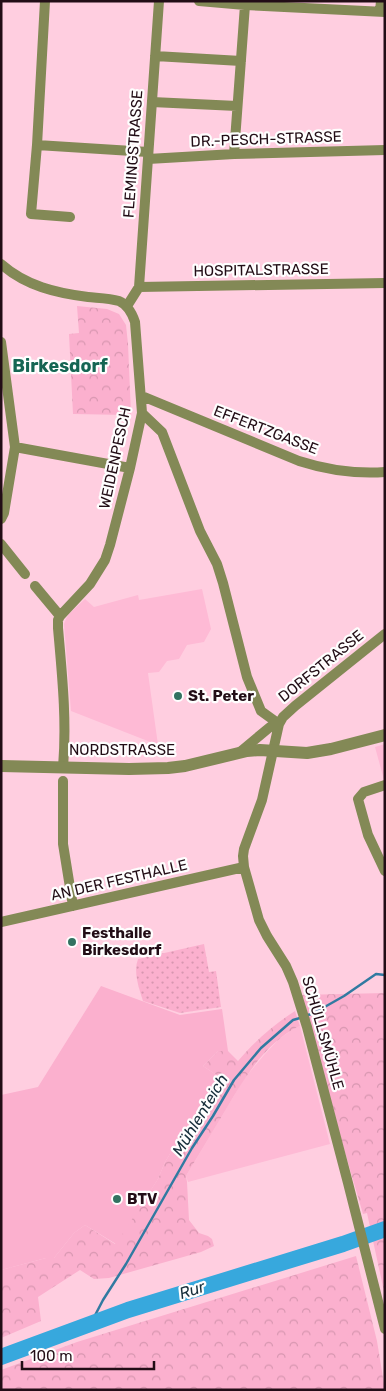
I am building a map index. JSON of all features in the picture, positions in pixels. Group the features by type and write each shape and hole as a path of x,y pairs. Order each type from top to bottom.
{"street":[{"path":"46,1 31,214 70,217"},
{"name":"FLEMINGSTRASSE","path":"127,306 139,287 159,1"},
{"path":"199,1 382,8"},
{"path":"234,154 241,61 239,4"},
{"path":"155,56 241,61"},
{"path":"152,102 238,106"},
{"name":"DR.-PESCH-STRASSE","path":"37,145 148,155 385,150"},
{"path":"1,264 16,275 40,288 110,300 127,306"},
{"name":"HOSPITALSTRASSE","path":"139,287 385,283"},
{"name":"WEIDENPESCH","path":"60,616 90,584 105,560 130,468 142,413 136,322 127,306"},
{"path":"1,342 15,447 4,513 1,519"},
{"name":"EFFERTZGASSE","path":"142,396 299,461 338,470 364,473 385,472"},
{"path":"142,413 162,432 200,531 217,564 244,670 261,711 279,724"},
{"path":"15,447 130,468"},
{"path":"1,544 25,574"},
{"path":"35,586 60,616 58,628 63,692 63,767"},
{"name":"DORFSTRASSE","path":"272,751 279,724 283,717 385,634"},
{"name":"DORFSTRASSE","path":"240,752 270,727 279,724"},
{"name":"NORDSTRASSE","path":"1,766 168,768 240,752 260,750 307,753 331,750 385,735"},
{"name":"SCHÜLLSMÜHLE","path":"272,751 262,800 244,849 244,867 259,920 286,966 302,1009 385,1329"},
{"path":"63,781 64,844 73,906"},
{"path":"385,785 364,792 358,799 368,835 385,871"},
{"name":"AN DER FESTHALLE","path":"1,922 244,867"}],"shaded area":[{"path":"202,589 211,629 204,642 187,645 179,659 167,661 159,672 148,673 158,745 71,711 64,624 69,614 85,599 94,607 138,595 139,600"},
{"path":"385,744 385,780 384,780 375,747"},
{"path":"300,1026 330,1144 188,1182 186,1176 244,1079 279,1039"}],"green space":[{"path":"77,306 107,309 119,314 126,325 131,414 73,414 69,334 79,333"},
{"path":"204,944 209,972 216,971 221,1007 180,1013 143,1001 136,975 138,959"},
{"path":"101,986 180,1015 222,1009 228,1051 218,1051 203,1066 218,1076 165,1162 158,1179 116,1244 85,1225 74,1233 54,1258 46,1258 1,1270 1,1095 38,1087"},
{"path":"385,993 385,1296 367,1213 363,1214 299,995"},
{"path":"295,1011 300,1026 275,1042 255,1065 237,1091 186,1176 189,1220 199,1233 212,1239 214,1246 201,1252 109,1278 94,1279 80,1270 38,1297 41,1321 1,1338 1,1270 46,1258 54,1258 74,1233 85,1225 115,1244 158,1179 165,1162 218,1076 203,1066 218,1051 228,1051 238,1061 265,1034"},
{"path":"356,1256 377,1341 385,1390 1,1390 1,1370 77,1342"}],"waterway":[{"name":"Mühlenteich","path":"305,1016 344,996 376,974 385,975"},
{"name":"Mühlenteich","path":"90,1325 192,1148 234,1080 261,1048 293,1020 300,1018"},
{"name":"Rur","path":"1,1357 128,1310 343,1244 385,1229"}],"place":[{"name":"St. Peter","path":"178,696"},
{"name":"Festhalle Birkesdorf","path":"72,942"},
{"name":"BTV","path":"117,1199"}],"district":[{"name":"Birkesdorf","path":"60,366"}]}
